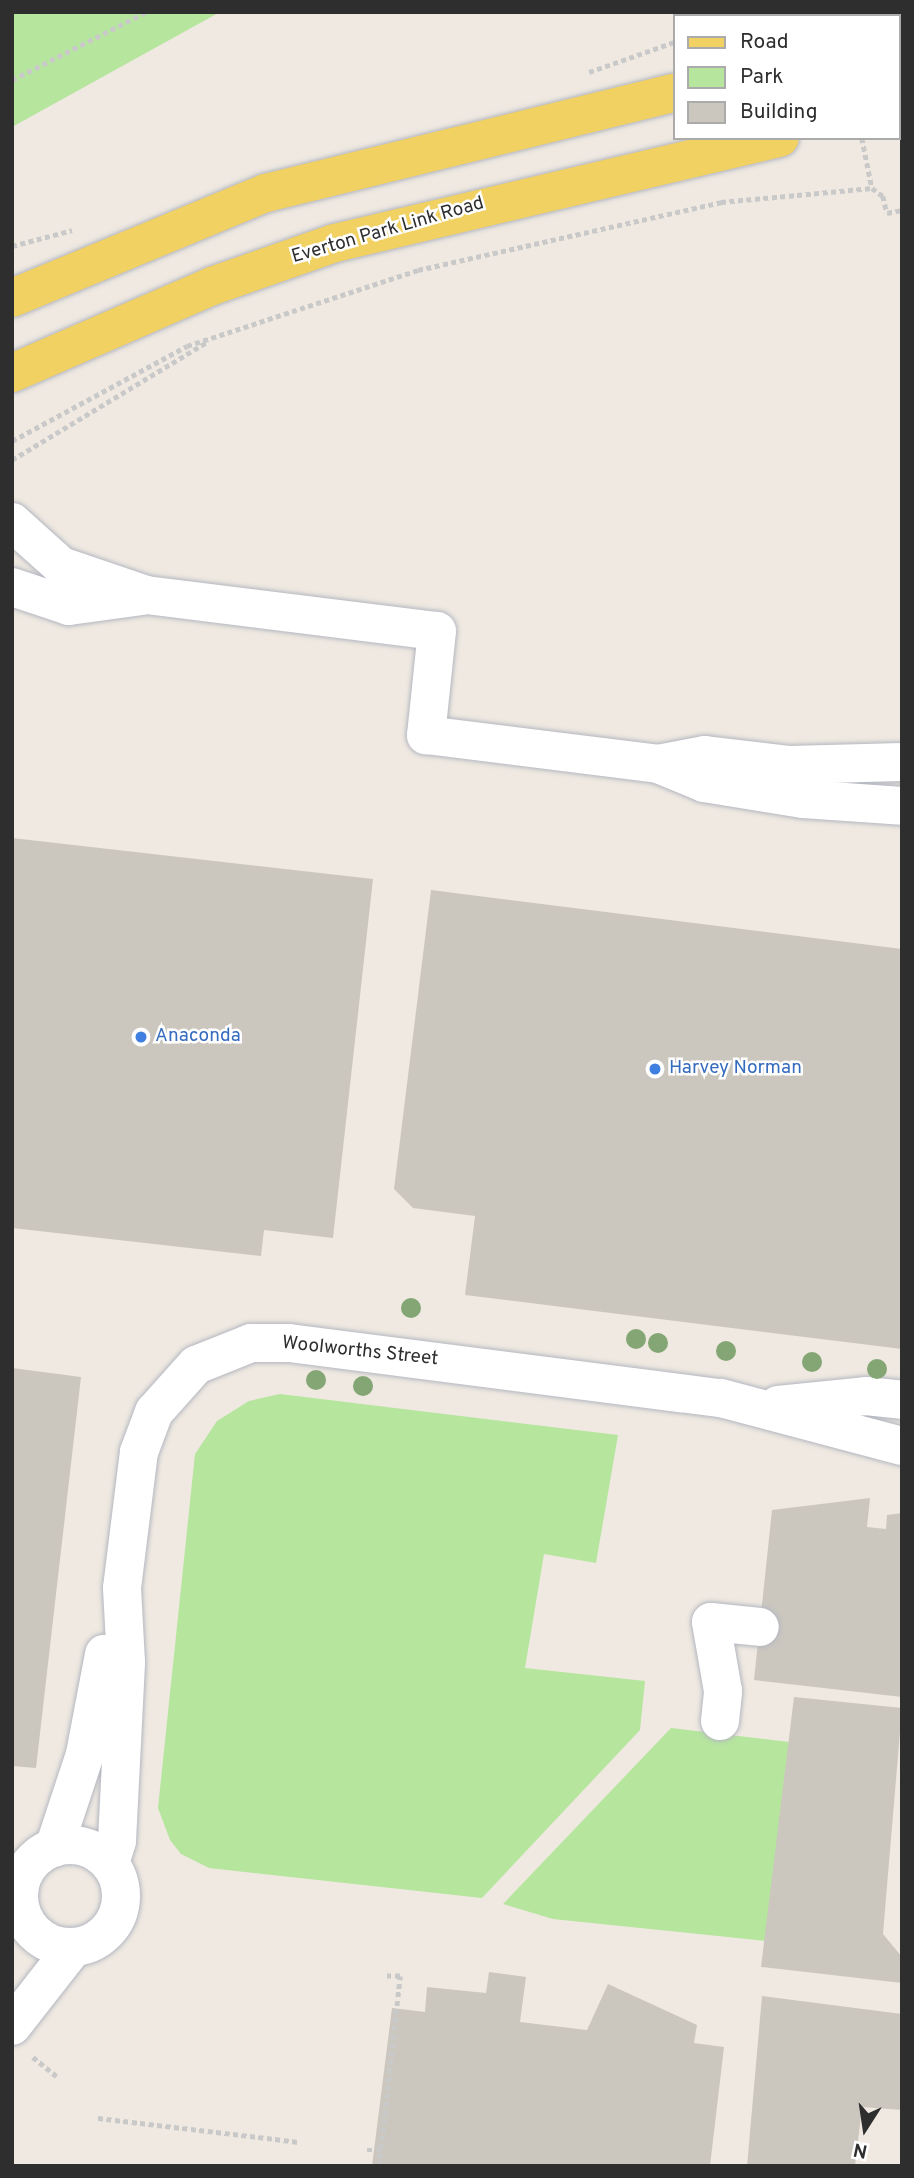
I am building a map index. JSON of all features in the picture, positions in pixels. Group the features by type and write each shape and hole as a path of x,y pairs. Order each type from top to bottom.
{"main road":[{"path":"12,298 266,193 673,93"},
{"name":"Everton Park Link Road","path":"12,373 212,285 335,243 772,140"}],"street":[{"path":"12,522 61,566 146,595 437,631 426,735 658,764 704,783 902,806"},
{"path":"12,587 69,606 146,595"},
{"path":"658,764 705,755 790,765 902,762"},
{"name":"Woolworths Street","path":"54,1848 85,1754 122,1588 139,1452 154,1412 195,1365 251,1343 478,1366 769,1406 862,1440 902,1446"},
{"name":"Woolworths Street","path":"769,1406 866,1396 902,1399"},
{"name":"Woolworths Street","path":"110,1864 117,1841 126,1662 122,1588"},
{"path":"720,1721 723,1690 711,1622 760,1626"},
{"path":"84,1847 110,1864 122,1895 117,1917 103,1936 73,1948 19,1935 20,1883 37,1857 54,1848 84,1847"},
{"path":"19,2039 73,1948"}],"path":[{"path":"12,80 146,12"},
{"path":"581,75 673,42"},
{"path":"862,140 872,188 883,196 887,213 902,210"},
{"path":"12,441 187,346 207,342 418,270 650,215 872,188"},
{"path":"12,460 207,342"},
{"path":"379,2166 400,1976 387,1976"},
{"path":"19,2039 59,2078"},
{"path":"98,2118 299,2142"},
{"path":"367,2150 381,2150"}],"green space":[{"path":"12,12 220,12 12,127"},
{"path":"280,1394 618,1435 596,1563 544,1554 525,1668 645,1681 640,1730 482,1898 209,1868 181,1854 170,1840 158,1808 195,1454 217,1421 249,1401"},
{"path":"671,1728 789,1742 766,1941 553,1919 503,1904"}],"building":[{"path":"12,838 373,879 333,1238 264,1230 261,1256 12,1228"},
{"name":"Harvey Norman","path":"431,890 902,949 902,1349 465,1295 475,1216 413,1208 394,1189"},
{"path":"12,1368 81,1377 36,1768 12,1766"},
{"path":"870,1498 867,1527 886,1529 887,1515 902,1513 902,1697 754,1680 772,1510"},
{"path":"794,1697 902,1708 883,1934 902,1957 902,1983 761,1967"},
{"path":"489,1972 526,1977 520,2022 587,2030 608,1984 697,2025 694,2043 724,2047 710,2166 372,2166 392,2008 425,2012 427,1987 486,1993"},
{"path":"762,1996 902,2014 902,2110 862,2107 855,2166 747,2166"}],"place":[{"name":"Anaconda","path":"141,1037"},
{"name":"Harvey Norman","path":"655,1069"}]}
